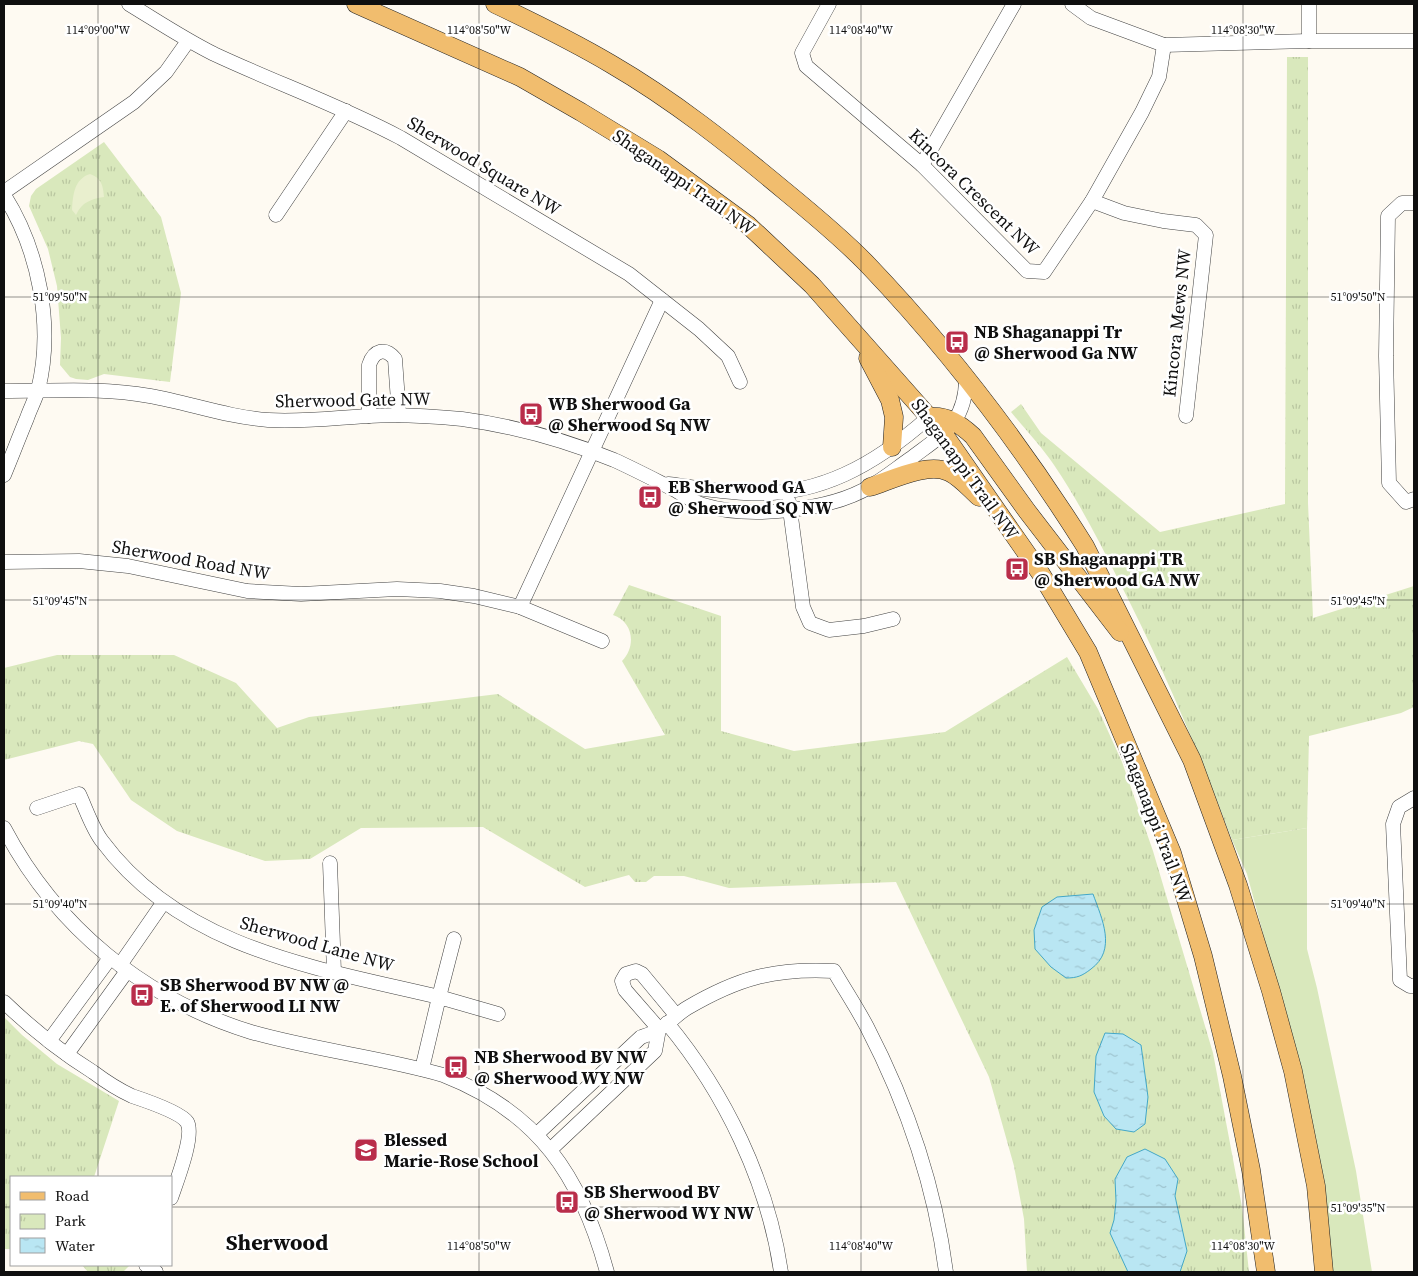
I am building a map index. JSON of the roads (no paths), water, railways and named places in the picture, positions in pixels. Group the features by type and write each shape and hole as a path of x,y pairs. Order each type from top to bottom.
{"main road":[{"name":"Shaganappi Trail NW","path":"356,4 520,77 658,159 748,225 812,285 929,416"},
{"path":"496,4 554,32 613,65 683,111 760,170 816,217 867,264 966,378 1017,443 1085,546 1192,760 1238,885 1271,991 1293,1071 1316,1186 1324,1272"},
{"path":"857,337 890,400 894,416 892,447"},
{"path":"929,416 938,416 949,427 973,436 1027,511 1146,667"},
{"name":"Shaganappi Trail NW","path":"949,427 996,511 1041,574 1088,652 1172,853 1203,956 1232,1076 1252,1170 1266,1272"},
{"path":"870,487 922,470 938,469 949,472 996,511"}],"street":[{"name":"Sherwood Square NW","path":"129,4 188,40 262,76 368,120 409,142 629,274 699,329 728,356 740,382"},
{"name":"Kincora Crescent NW","path":"829,4 802,53 806,66 922,165 1027,271 1044,272 1092,201 1142,112 1159,77 1164,45"},
{"path":"922,165 1014,4"},
{"path":"1072,4 1091,18 1164,45 1414,40"},
{"path":"1309,4 1309,41"},
{"path":"4,475 38,391 43,336 41,297 32,257 4,193 134,102 166,72 188,40"},
{"path":"276,215 346,111"},
{"name":"Kincora Mews NW","path":"1092,201 1124,214 1196,225 1206,235 1186,416"},
{"path":"1414,203 1402,203 1388,216 1386,356 1389,483 1406,502 1414,499"},
{"path":"520,607 662,300"},
{"path":"369,416 369,365 371,358 376,353 383,351 391,353 395,360 398,416"},
{"name":"Sherwood Gate NW","path":"4,391 56,389 124,392 220,413 266,420 318,420 398,416 454,419 493,424 543,436 591,452 702,504 745,511 790,510 831,502 870,487 949,427 961,411 966,396 966,378"},
{"name":"Sherwood Gate NW","path":"660,483 746,493 787,491 815,485 860,468 892,447 929,416"},
{"path":"787,491 803,606 810,623 829,630 864,626 893,619"},
{"name":"Sherwood Road NW","path":"4,562 79,562 128,566 247,591 301,594 397,589 440,591 474,596 520,607 602,641"},
{"name":"Sherwood Lane NW","path":"37,808 78,794 101,840 124,868 163,903 215,933 253,950 334,972 439,996 498,1014"},
{"path":"1414,798 1399,807 1393,824 1400,980 1410,986 1414,986"},
{"path":"4,828 15,850 43,890 74,926 139,980 182,1005 228,1024 278,1038 443,1075 483,1093 514,1114 551,1149 564,1168 586,1210 607,1272"},
{"path":"330,863 334,972"},
{"path":"67,1054 119,965 163,903"},
{"path":"422,1069 454,939"},
{"path":"49,1041 119,965"},
{"path":"537,1134 641,1037 714,992 756,976 789,970 834,971 867,1027 908,1120 932,1195 946,1272"},
{"path":"4,1002 49,1041 128,1094 174,1113 186,1121 190,1132 172,1195"},
{"path":"551,1149 655,1051 668,1022"},
{"path":"668,1022 685,1044 712,1086 742,1143 765,1204 781,1272"}],"water":[{"path":"1093,894 1105,934 1104,953 1099,961 1082,975 1066,978 1051,967 1035,949 1034,930 1042,907 1057,897"},
{"path":"1105,1033 1123,1034 1141,1045 1148,1097 1145,1124 1134,1132 1116,1129 1104,1116 1094,1092 1096,1056"},
{"path":"1145,1149 1165,1159 1178,1179 1175,1196 1187,1251 1180,1272 1128,1272 1110,1233 1114,1220 1116,1201 1115,1179 1127,1157"}],"place":[{"name":"NB Shaganappi Tr @ Sherwood Ga NW","path":"957,342"},
{"name":"WB Sherwood Ga @ Sherwood Sq NW","path":"531,414"},
{"name":"EB Sherwood GA @ Sherwood SQ NW","path":"650,497"},
{"name":"SB Shaganappi TR @ Sherwood GA NW","path":"1017,569"},
{"name":"SB Sherwood BV NW @ E. of Sherwood LI NW","path":"142,995"},
{"name":"NB Sherwood BV NW @ Sherwood WY NW","path":"456,1067"},
{"name":"Blessed Marie-Rose School","path":"366,1150"},
{"name":"SB Sherwood BV @ Sherwood WY NW","path":"567,1202"}],"district":[{"name":"Sherwood","path":"277,1242"}]}
